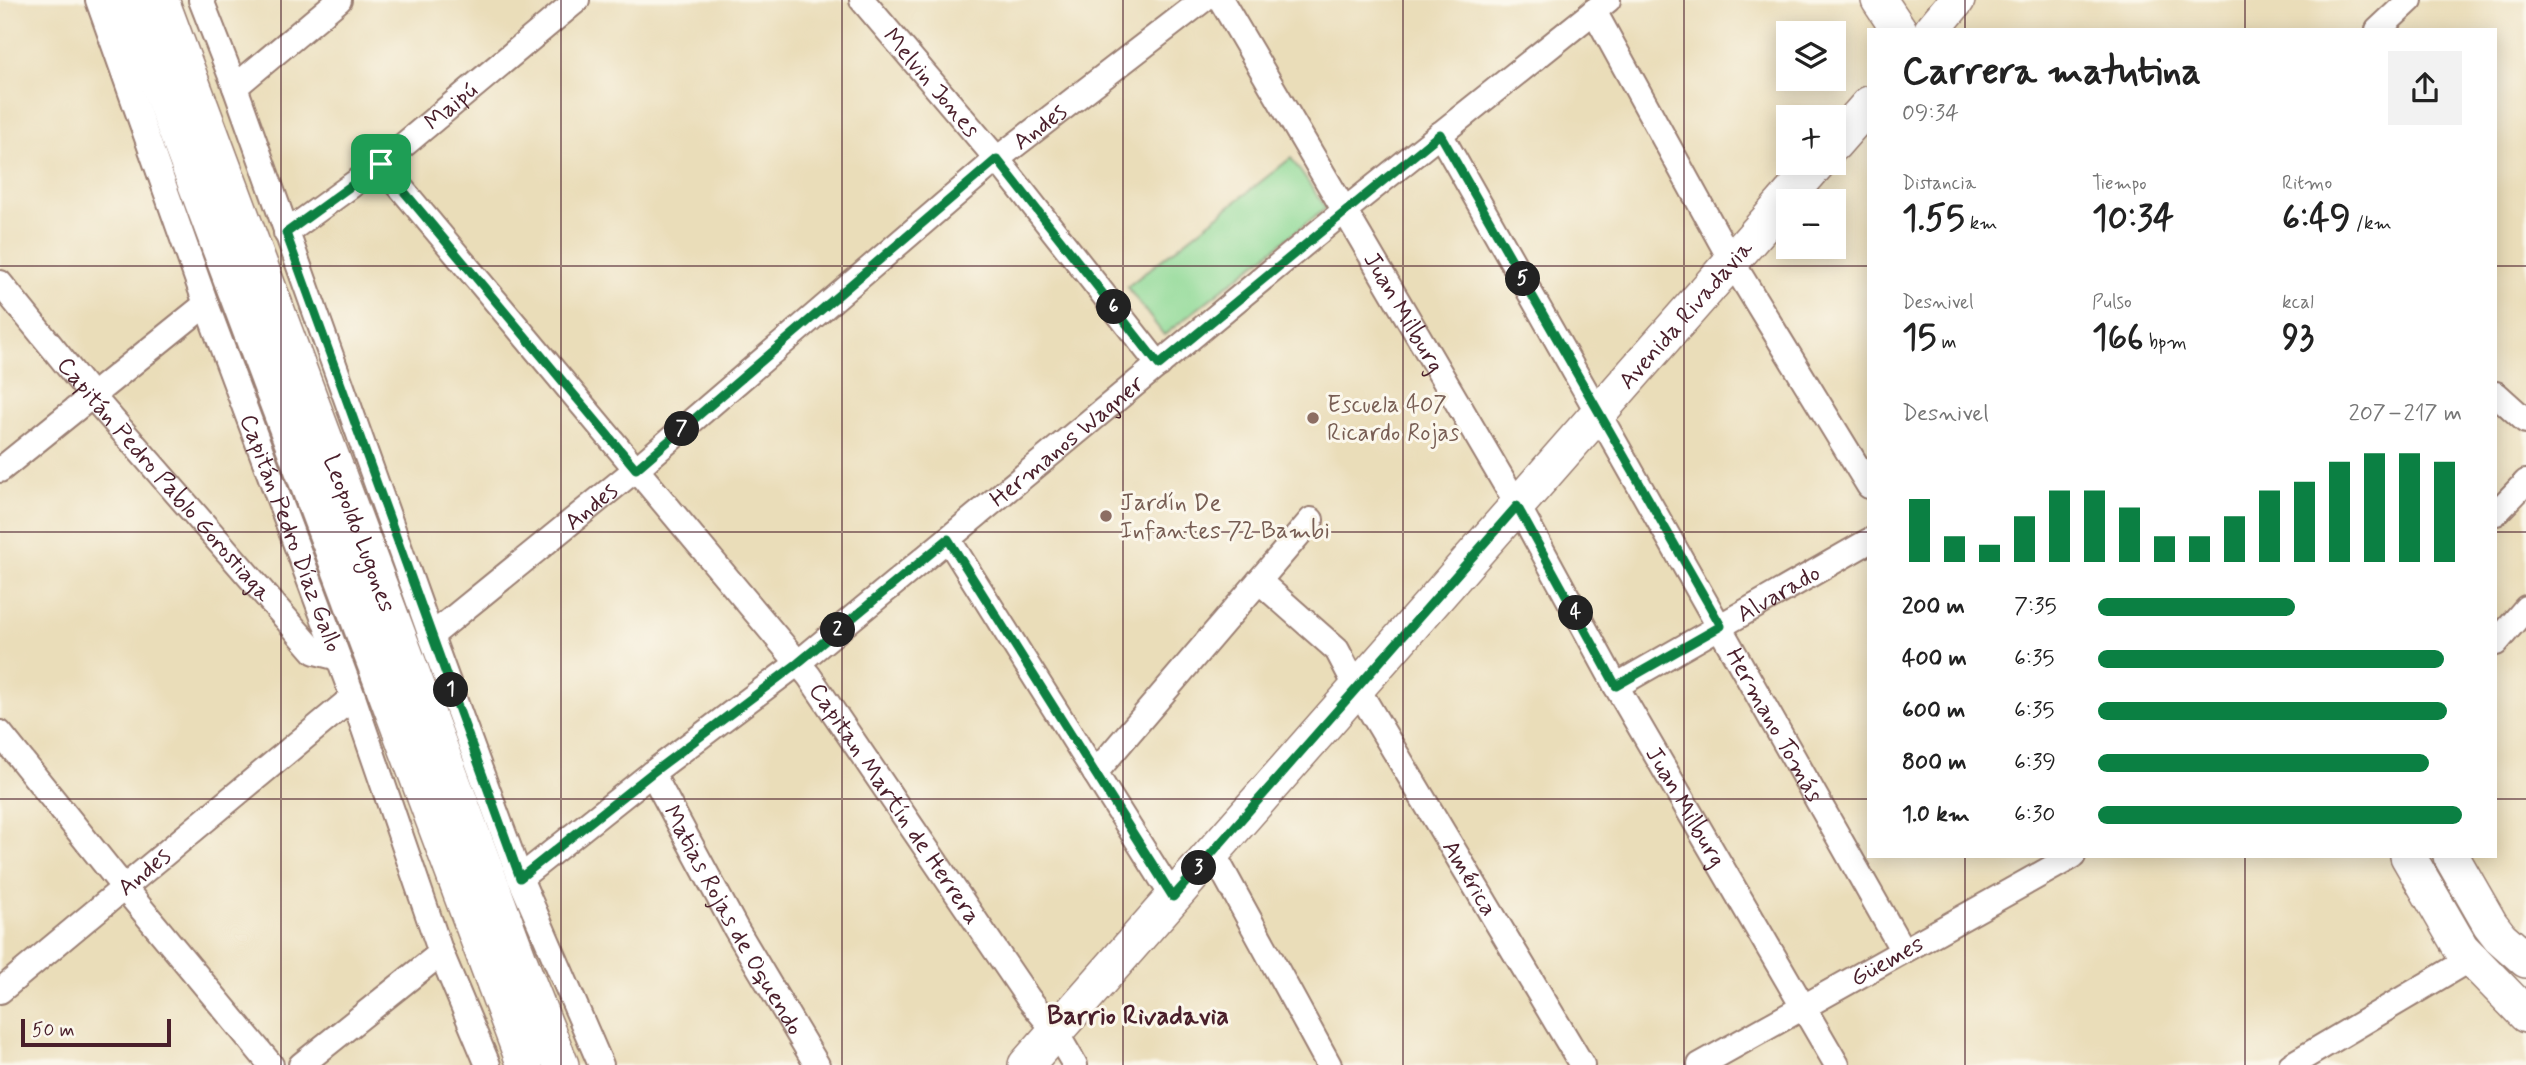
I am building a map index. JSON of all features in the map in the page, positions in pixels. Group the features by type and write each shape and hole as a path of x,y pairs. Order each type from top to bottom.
{"main road":[{"name":"Leopoldo Lugones","path":"127,0 526,1065"},
{"name":"Leopoldo Lugones","path":"161,0 515,949 561,1065"},
{"path":"1879,0 1898,28"},
{"path":"1846,130 1867,106"},
{"name":"Avenida Rivadavia","path":"1026,1065 1808,175"},
{"path":"2409,858 2461,948 2526,1015"},
{"path":"2452,858 2490,924 2500,937 2526,960"}],"street":[{"name":"Capitán Pedro Díaz Gallo","path":"98,0 206,304 353,697 441,953 488,1065"},
{"path":"201,0 235,87 520,878 601,1065"},
{"path":"235,87 339,0"},
{"name":"Maipú","path":"286,233 381,164 577,0"},
{"name":"Melvin Jones","path":"862,0 997,159 1159,365"},
{"name":"Andes","path":"431,636 636,469 997,159 1203,0"},
{"name":"Juan Milburg","path":"1221,0 1517,506 1616,686 1837,1065"},
{"path":"2380,28 2410,0"},
{"path":"2404,28 2427,0"},
{"path":"1601,6 1732,262 1867,483"},
{"name":"Hermanos Wagner","path":"520,878 652,773 798,663 1344,211 1601,6"},
{"name":"Hermano Tomás","path":"1440,134 1903,951"},
{"name":"Capitan Martín de Herrera","path":"381,164 809,676 1028,998 1055,1031 1074,1065"},
{"name":"Capitán Pedro Pablo Gorostiaga","path":"0,283 92,396 316,652 338,658"},
{"path":"0,470 206,304"},
{"path":"2497,395 2526,421"},
{"path":"2497,512 2526,482"},
{"path":"1095,773 1311,520"},
{"path":"948,539 1173,897"},
{"name":"Alvarado","path":"1616,686 1867,542"},
{"path":"1259,581 1337,650 1357,688"},
{"path":"2497,642 2526,608"},
{"name":"América","path":"1357,688 1582,1065"},
{"name":"Andes","path":"0,990 125,889 353,697"},
{"path":"0,733 271,1065"},
{"name":"Matias Rojas de Oquendo","path":"652,773 736,929 817,1065"},
{"path":"1213,853 1329,1065"},
{"name":"Güemes","path":"1700,1065 2069,858"},
{"path":"301,1065 441,953"},
{"path":"2291,1065 2470,959"}],"green space":[{"path":"1291,158 1326,208 1164,335 1127,287"}],"place":[{"name":"Escuela 407 Ricardo Rojas","path":"1313,418"},
{"name":"Jardín De Infantes 72 Bambi","path":"1106,516"}],"district":[{"name":"Barrio Rivadavia","path":"1138,1015"}],"route":[{"path":"1440,134 1721,626 1616,686 1517,506 1173,897 948,539 798,663 652,773 520,878 286,233 381,164 636,469 997,159 1159,365 1440,134"}]}
